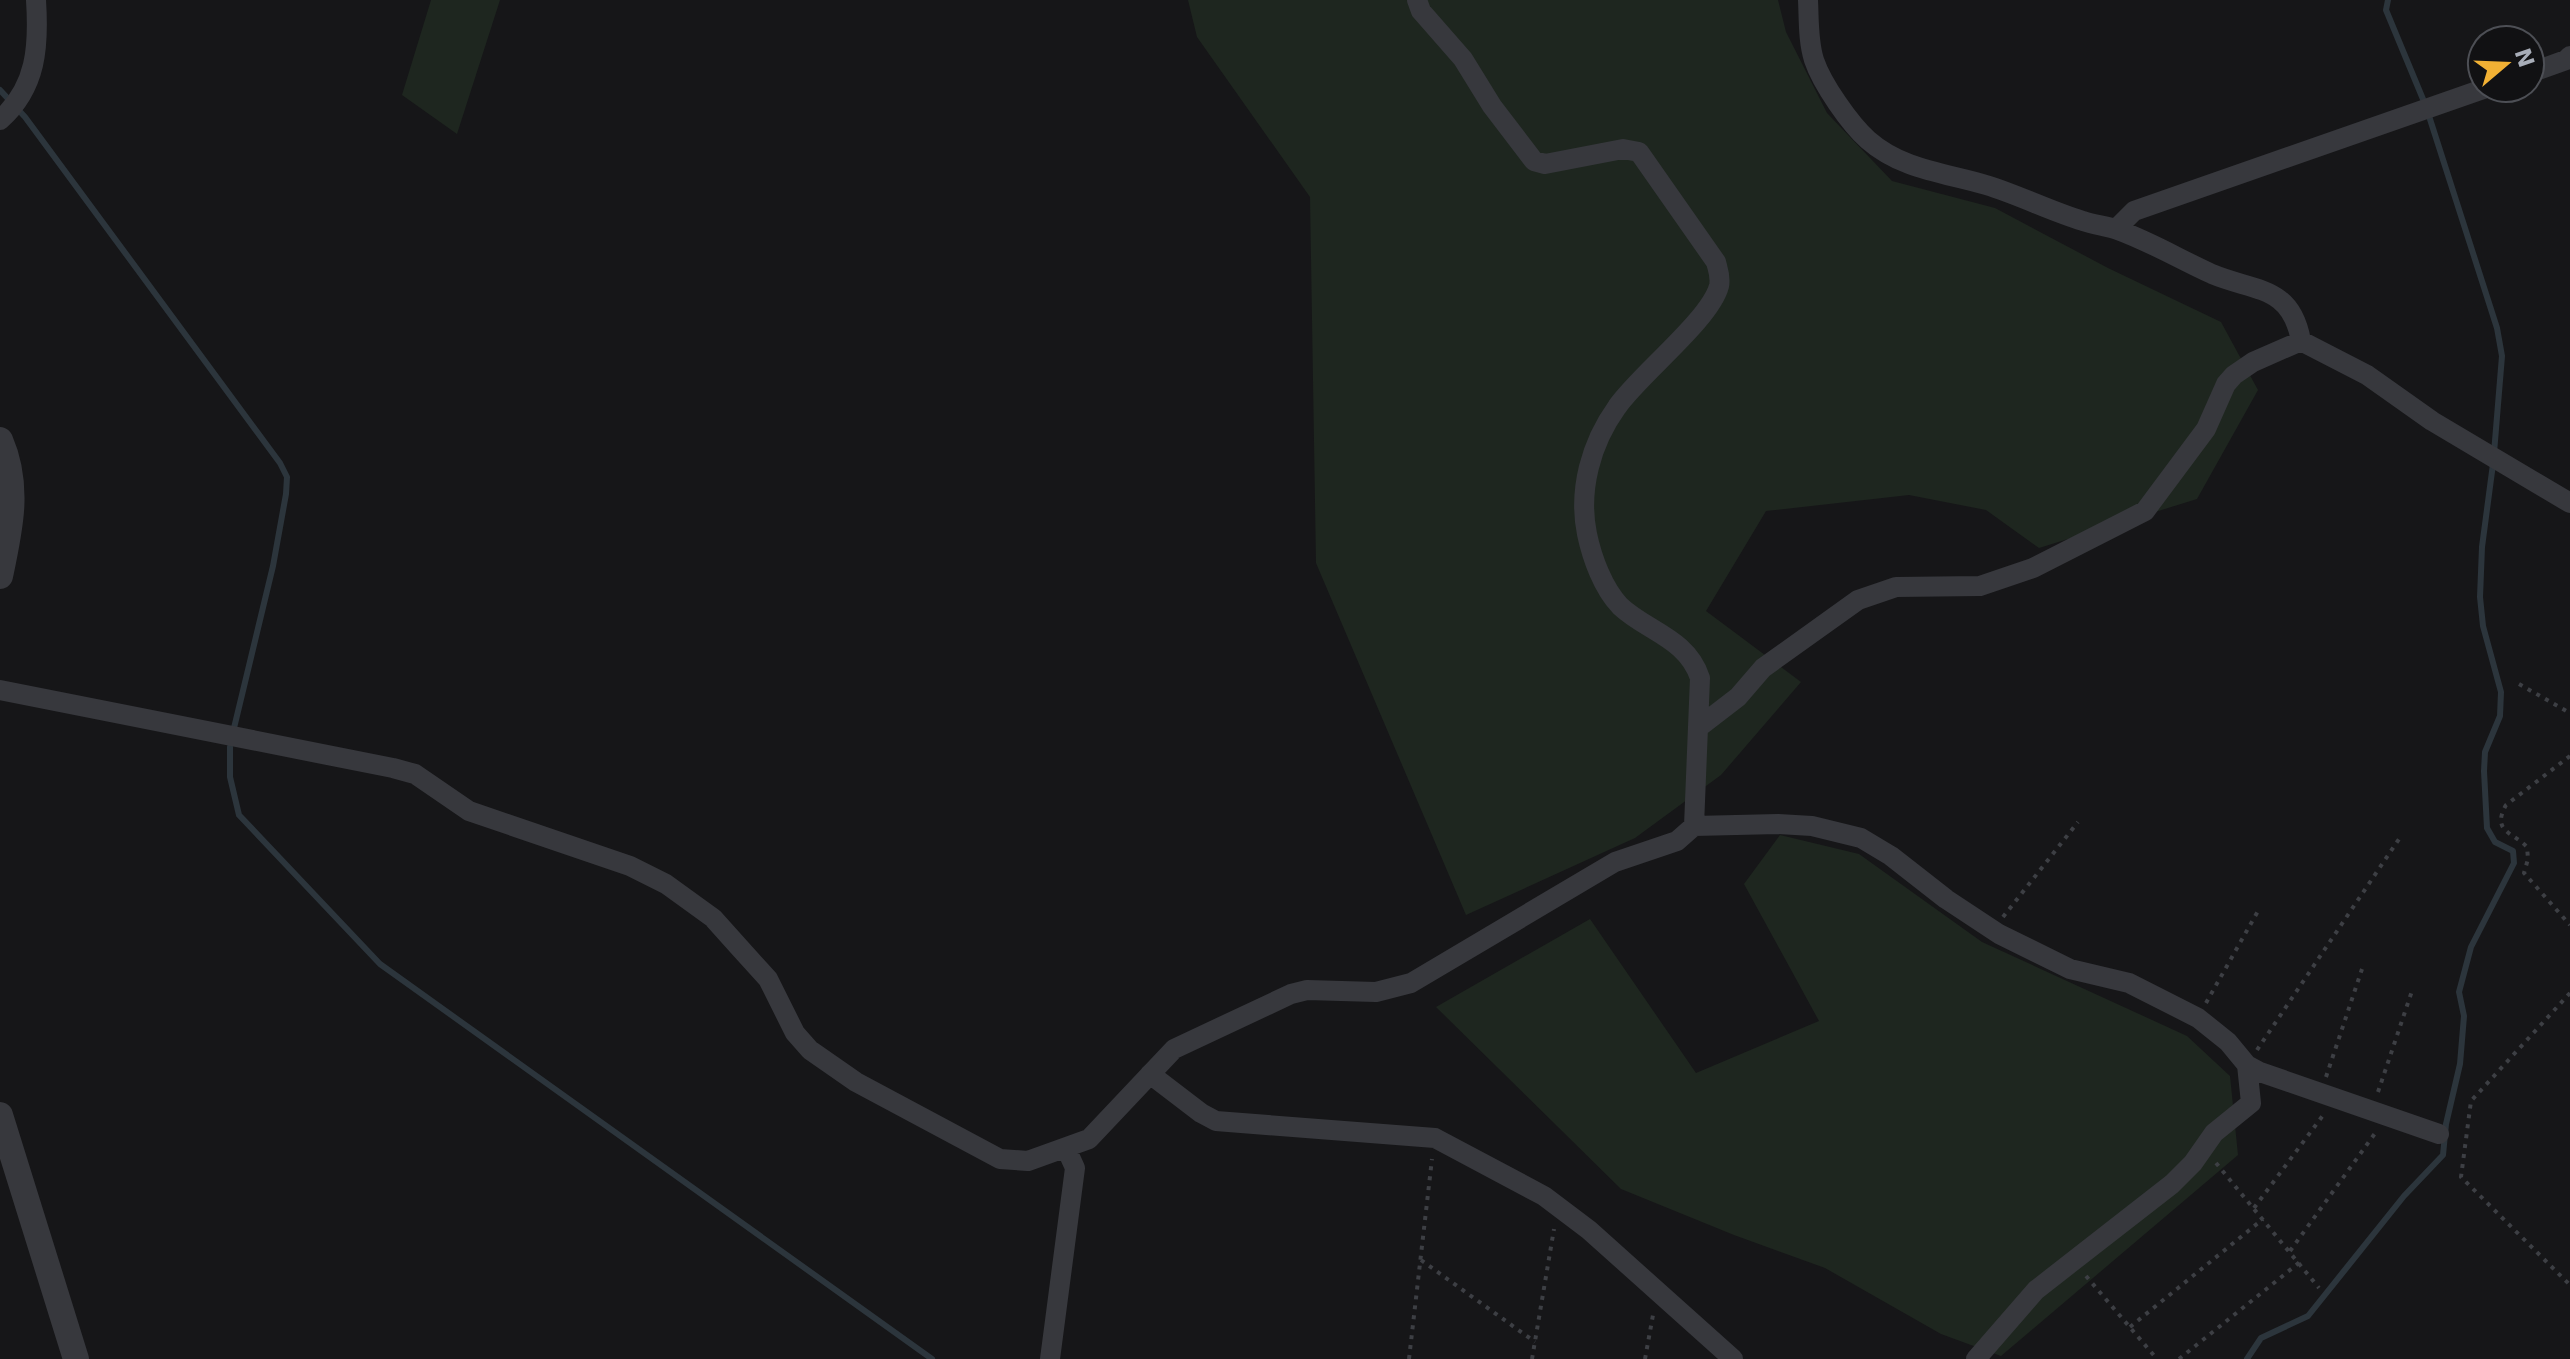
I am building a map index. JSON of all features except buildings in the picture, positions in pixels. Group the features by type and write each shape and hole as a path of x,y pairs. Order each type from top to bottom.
{"street":[{"path":"3,117 22,92 35,67 36,0"},
{"path":"1417,0 1421,11 1463,59 1492,106 1534,161 1545,164 1623,149 1639,152 1716,262 1719,288 1701,315 1618,405 1601,432 1590,461 1584,497 1587,534 1601,578 1621,606 1668,637 1696,666 1700,678 1694,826"},
{"path":"1808,0 1814,61 1852,122 1869,141 1904,162 1934,173 1986,185 2082,221 2116,229 2215,275 2273,295 2286,303 2298,324 2301,341"},
{"path":"2546,67 2570,56"},
{"path":"2116,229 2134,211 2466,95"},
{"path":"1699,727 1738,697 1763,668 1858,600 1896,587 1980,586 2033,568 2145,511 2206,429 2226,384 2234,375 2253,362 2301,341"},
{"path":"2301,341 2367,375 2432,421 2570,503"},
{"path":"0,440 13,481 12,516 0,576"},
{"path":"0,690 415,774 469,811 630,866 666,884 713,918 768,979 795,1033 810,1050 856,1082 1000,1159 1028,1161 1089,1139 1174,1049 1291,994 1307,990 1376,992 1411,983 1615,862 1677,841 1694,826 1778,824 1812,826 1861,838 1993,930 2070,969 2129,983 2198,1018 2228,1042 2247,1065 2260,1072 2439,1134"},
{"path":"1976,1359 2036,1290 2172,1184 2193,1163 2214,1133 2251,1103 2247,1065"},
{"path":"1150,1074 1216,1121 1435,1138 1532,1189 1558,1207 1589,1230 1733,1359"},
{"path":"0,1115 4,1145 76,1359"},
{"path":"1050,1359 1075,1168 1066,1148"}],"path":[{"path":"2519,684 2570,713"},
{"path":"2570,756 2506,805 2501,814 2506,832 2527,847 2524,873 2570,925"},
{"path":"1993,930 2078,822"},
{"path":"2247,1065 2401,836"},
{"path":"2198,1018 2258,911"},
{"path":"2254,1208 2328,1097 2362,969"},
{"path":"2290,1251 2380,1114 2413,988"},
{"path":"2570,993 2471,1101 2461,1177 2570,1285"},
{"path":"1409,1359 1435,1138"},
{"path":"2203,1147 2319,1288"},
{"path":"1532,1359 1558,1207"},
{"path":"2130,1327 2263,1219"},
{"path":"1421,1260 1535,1342"},
{"path":"2073,1261 2157,1359"},
{"path":"2179,1359 2300,1262"},
{"path":"1645,1359 1657,1293"}],"shaded area":[{"path":"431,0 500,0 457,134 402,95"},
{"path":"1188,0 1778,0 1786,32 1827,113 1892,181 1995,208 2108,268 2221,322 2258,390 2197,499 2039,548 1986,510 1909,495 1766,511 1706,611 1801,682 1721,775 1635,838 1466,915 1316,563 1310,197 1197,37"},
{"path":"1780,835 1859,854 1982,942 2187,1036 2230,1076 2238,1155 2001,1356 1941,1334 1825,1268 1621,1189 1436,1007 1590,919 1696,1073 1819,1021 1744,884"}],"waterway":[{"path":"2388,0 2386,10 2425,104"},
{"path":"0,90 25,117 280,463 287,477 273,566 234,728"},
{"path":"2429,116 2497,328 2502,356 2494,453"},
{"path":"2247,1359 2261,1338 2308,1316 2404,1196 2443,1155 2446,1124 2460,1064 2464,1016 2459,992 2471,947 2514,863 2513,851 2495,842 2487,828 2485,752 2500,716 2501,692 2483,626 2480,597 2482,547 2493,464"},
{"path":"230,747 230,777 239,815 380,964 932,1359"}]}
